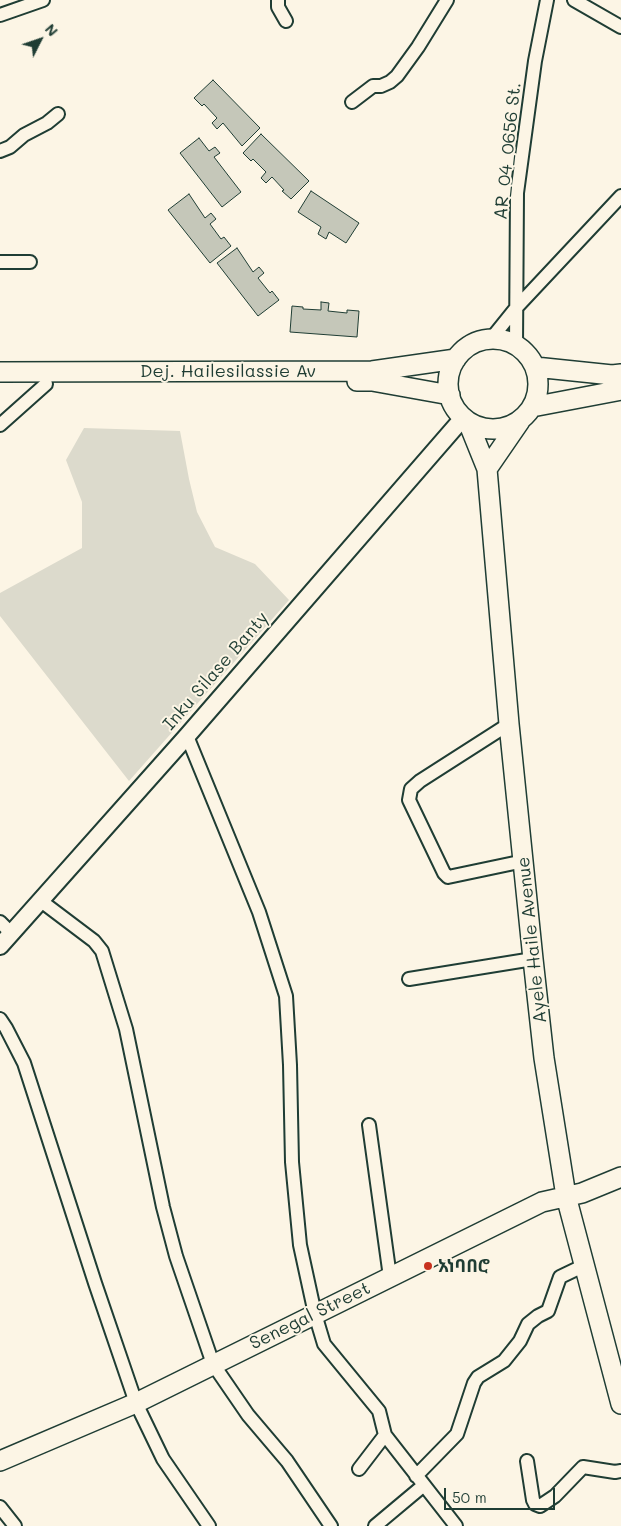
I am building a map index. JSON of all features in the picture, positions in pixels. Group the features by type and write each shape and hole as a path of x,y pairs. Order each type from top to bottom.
{"main road":[{"path":"487,469 532,407 539,386 535,367 530,359 516,346 504,341 491,339 473,344 456,359 449,377 450,395 455,408 464,420 480,427 494,430 508,427 520,421"},
{"name":"Dej. Hailesilassie Av","path":"0,372 372,371 456,359"},
{"path":"535,367 612,375 621,374"},
{"name":"Dej. Hailesilassie Av","path":"0,384 372,380 450,395"},
{"path":"532,407 621,390"},
{"name":"Ayele Haile Avenue","path":"464,420 487,469 509,724 533,959 544,1058 566,1196 621,1404"},
{"name":"Senegal Street","path":"0,1461 136,1403 542,1202 582,1192 621,1177"}],"street":[{"path":"0,15 43,0"},
{"path":"278,0 278,7 286,21"},
{"path":"352,102 373,86 381,86 397,76 418,47 447,0"},
{"name":"AR_04_0656 St.","path":"516,346 517,193 535,62 547,0"},
{"path":"574,0 621,26"},
{"path":"0,152 10,148 24,135 47,123 58,114"},
{"path":"491,339 516,308 621,196"},
{"path":"0,262 30,262"},
{"path":"0,425 46,384"},
{"name":"Inku Silase Banty","path":"0,946 6,928 41,901 464,420"},
{"path":"509,724 420,781 411,789 409,800 444,873 448,877 524,861"},
{"path":"187,736 259,912 286,996 290,1065 292,1162 300,1246 324,1344 379,1411 385,1435 456,1526"},
{"path":"41,901 94,941 102,951 126,1029 163,1207 176,1256 213,1364 248,1415 287,1461 331,1526"},
{"path":"409,979 533,959"},
{"path":"0,1019 24,1063 136,1403 162,1459 209,1526"},
{"path":"369,1126 390,1277"},
{"path":"376,1526 420,1481 457,1434 474,1383 478,1378 504,1361 520,1341 528,1324 548,1311 560,1277 585,1265"},
{"path":"359,1469 385,1435"},
{"path":"527,1461 533,1500 535,1504 540,1506 555,1496 583,1467 615,1472 621,1471"},
{"path":"0,1507 15,1526"}],"shaded area":[{"path":"84,428 180,431 197,512 215,547 255,564 289,600 129,781 0,616 0,593 82,548 82,502 66,460"}],"building":[{"path":"213,80 260,128 242,146 223,123 217,129 212,123 217,118 204,104 202,106 194,98"},
{"path":"261,134 309,181 291,199 282,191 284,190 272,177 266,183 261,178 266,172 253,159 251,161 243,153"},
{"path":"199,138 209,151 215,147 220,153 214,157 241,192 222,207 180,153"},
{"path":"311,191 359,223 346,243 329,232 326,239 318,234 321,227 298,212"},
{"path":"189,194 205,218 211,213 216,219 210,224 221,239 224,237 231,246 210,263 168,210"},
{"path":"237,248 253,272 259,267 264,273 258,278 270,293 272,291 279,300 258,316 217,263"},
{"path":"321,302 329,303 328,311 347,313 347,310 359,311 357,337 290,332 292,306 321,310"}],"place":[{"name":"አነባበሮ","path":"428,1266"}]}
